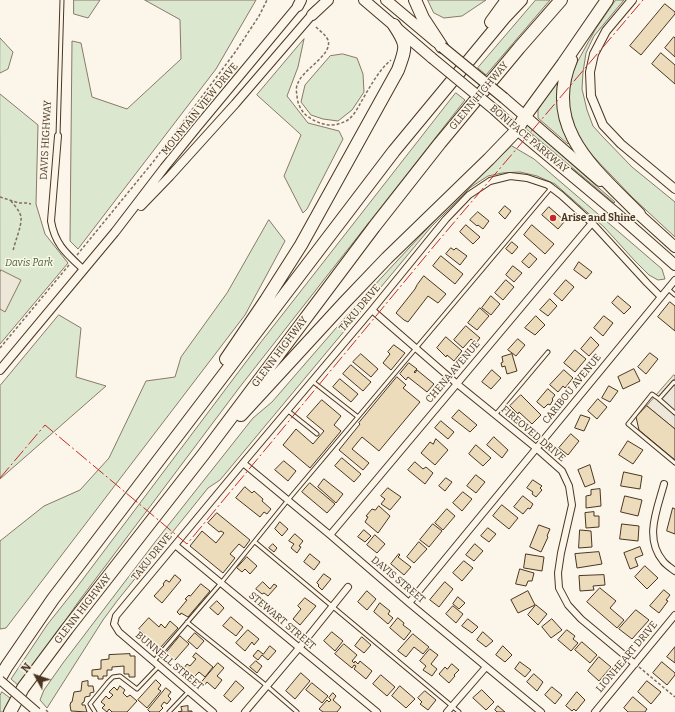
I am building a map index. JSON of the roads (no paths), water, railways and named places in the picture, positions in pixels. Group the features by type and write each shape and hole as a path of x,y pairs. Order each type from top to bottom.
{"highway":[{"path":"415,0 423,18 442,47"},
{"path":"0,679 7,666 53,599 507,0"},
{"path":"394,151 504,18 521,0"},
{"name":"GLENN HIGHWAY","path":"10,712 23,688 67,629 203,454 374,227 440,143 561,0"},
{"path":"203,454 349,297 517,130 525,116 604,4"},
{"path":"604,4 569,64 563,92 564,110 568,126 578,148 597,171 639,214"},
{"path":"152,469 266,300 301,245 398,70 404,49 404,41 394,25"}],"main road":[{"path":"312,15 328,0"},
{"name":"BONIFACE PARKWAY","path":"364,0 615,212 675,265"},
{"name":"BONIFACE PARKWAY","path":"386,0 504,98 639,214 675,247"}],"street":[{"name":"MOUNTAIN VIEW DRIVE","path":"115,232 170,176 235,104 312,15 323,0"},
{"path":"632,0 606,31 594,54 590,72 592,96 603,125 610,133 675,189"},
{"name":"MOUNTAIN VIEW DRIVE","path":"0,370 115,232 164,168 300,2"},
{"name":"DAVIS HIGHWAY","path":"58,136 51,221 55,238 60,246 84,270"},
{"name":"TAKU DRIVE","path":"114,624 116,616 372,310 446,219 469,195 490,181 510,176 527,178 548,185 592,223 661,297"},
{"name":"CHENA AVENUE","path":"330,535 456,383 592,223"},
{"name":"CARIBOU AVENUE","path":"409,603 675,280"},
{"name":"FIREOVED DRIVE","path":"372,310 456,383 562,471 568,486 572,505 561,552 558,573 559,588 568,605 637,666"},
{"name":"DAVIS STREET","path":"243,463 541,712"},
{"path":"664,484 652,534 655,548 663,562 675,572"},
{"name":"STEWART STREET","path":"175,545 377,712"},
{"path":"245,712 300,648 348,587"},
{"name":"LIONHEART DRIVE","path":"594,712 637,666 675,616"},
{"name":"BUNNELL STREET","path":"114,624 119,632 213,712"},
{"path":"448,712 486,666"},
{"path":"0,679 37,712"}],"lane":[{"name":"DAVIS HIGHWAY","path":"58,136 62,0"},
{"path":"96,712 90,704 114,677 120,676 137,689 187,622 551,188"},
{"path":"668,289 675,295"},
{"path":"495,415 548,352"},
{"path":"312,381 358,418"},
{"path":"659,399 674,382 675,383"},
{"path":"675,413 652,394 628,424 675,463"},
{"path":"287,410 317,434"},
{"path":"255,542 459,712"},
{"path":"187,622 297,712"},
{"path":"169,712 188,691"}],"place":[{"name":"Arise and Shine","path":"553,218"}],"park label":[{"name":"Davis Park","path":"29,263"}]}
